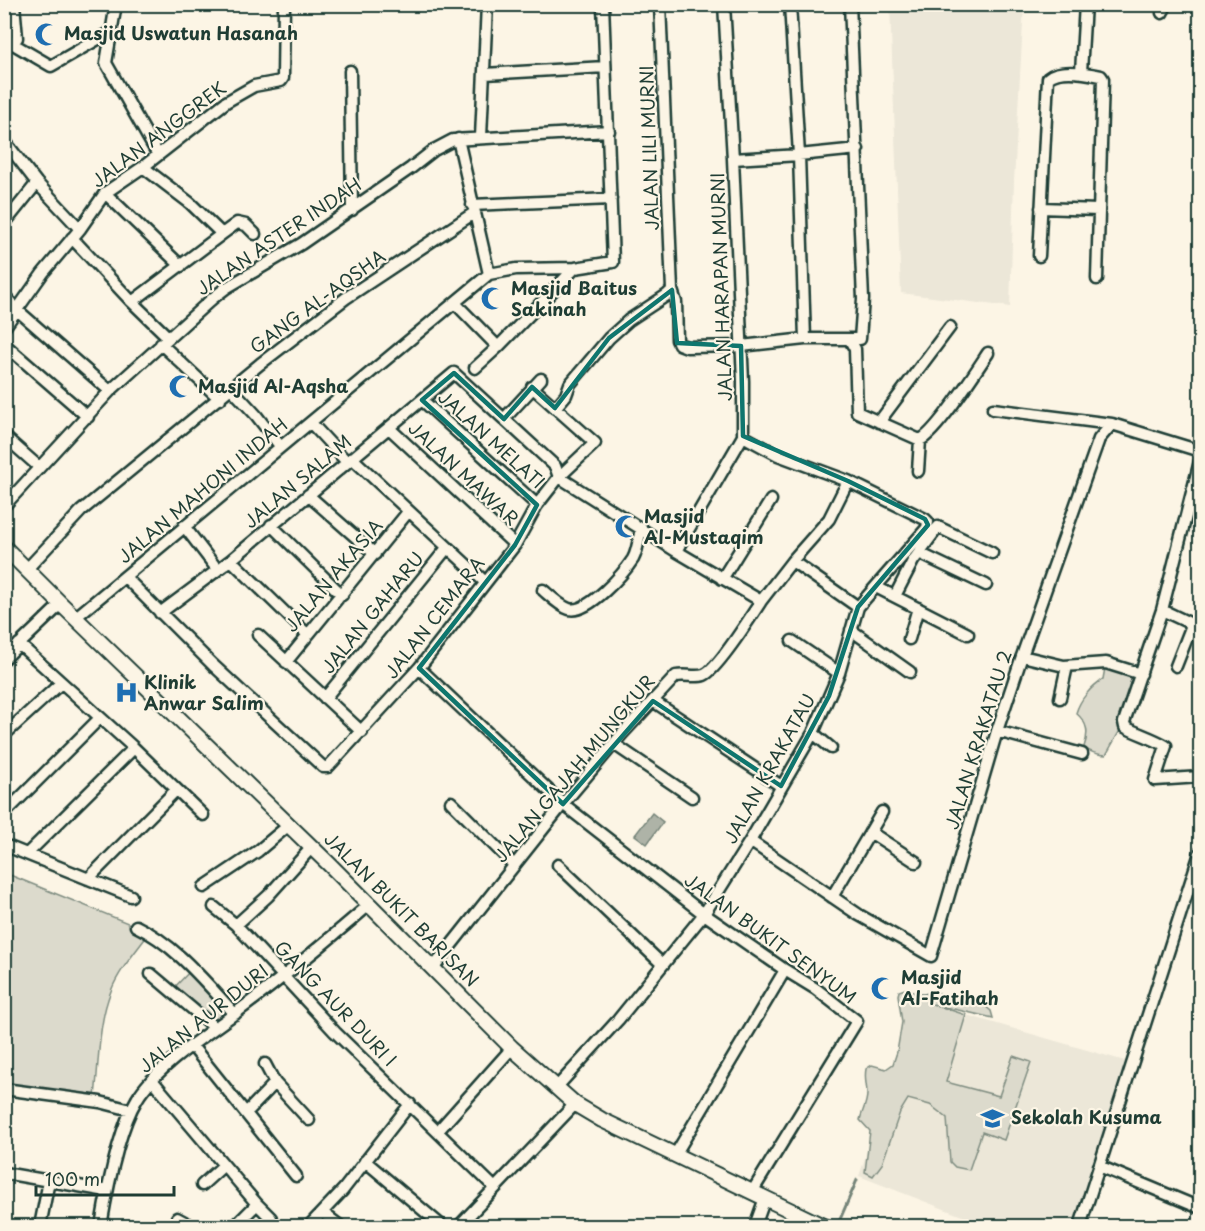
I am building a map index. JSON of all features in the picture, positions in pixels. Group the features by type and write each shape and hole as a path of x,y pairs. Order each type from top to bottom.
{"main road":[{"name":"JALAN BUKIT BARISAN","path":"4,547 289,825 512,1048 575,1104 602,1120 823,1227"}],"street":[{"path":"14,4 17,38 8,45 51,66 112,31"},
{"path":"116,4 106,63 158,155"},
{"name":"JALAN ANGGREK","path":"4,328 105,193 143,167 226,102 249,88 278,83 283,78 284,4"},
{"path":"482,137 487,5 508,4"},
{"path":"603,4 605,67 609,131 614,261 575,268 516,269 489,274 458,139 609,131"},
{"name":"JALAN LILI MURNI","path":"660,4 672,290 676,302 677,340 679,344 698,348 741,346"},
{"name":"JALAN HARAPAN MURNI","path":"724,4 734,159 743,436"},
{"path":"790,4 806,339"},
{"path":"741,346 806,339 860,339 863,299 850,4"},
{"path":"1081,72 1084,4"},
{"path":"485,74 605,67"},
{"path":"350,71 351,210"},
{"path":"1039,256 1048,78 1052,75 1081,72 1101,76 1103,79 1097,279"},
{"name":"JALAN ASTER INDAH","path":"4,506 110,391 226,288 301,244 434,150 458,139"},
{"path":"4,140 132,302 220,399"},
{"path":"734,159 858,149"},
{"path":"143,167 190,203 222,234"},
{"path":"4,224 38,183"},
{"path":"105,193 181,266"},
{"path":"473,209 611,199"},
{"path":"1041,208 1098,210"},
{"name":"GANG AL-AQSHA","path":"26,570 81,511 260,364 346,298 473,209"},
{"path":"132,302 237,223 246,225 255,234"},
{"path":"475,368 575,268"},
{"name":"JALAN MAHONI INDAH","path":"76,617 489,274"},
{"path":"532,387 555,408 566,395 570,384 609,338 628,320 672,290"},
{"path":"4,295 16,309 110,391"},
{"path":"455,303 498,347"},
{"path":"879,422 950,327"},
{"path":"850,340 855,349 856,410 860,414 920,440"},
{"path":"4,344 88,417"},
{"path":"920,440 926,437 949,409 988,353"},
{"name":"JALAN SALAM","path":"160,613 231,560 454,374 504,419"},
{"path":"541,378 504,419 555,466 559,477 676,551 761,601"},
{"path":"232,389 280,446"},
{"name":"JALAN MELATI","path":"422,400 537,505"},
{"name":"JALAN CEMARA","path":"160,613 323,767 328,767 419,668 515,544 537,505 559,477 595,442 555,408"},
{"path":"993,409 1112,424 1200,451"},
{"path":"311,423 485,582"},
{"name":"JALAN KRAKATAU 2","path":"750,841 832,897 931,957 997,731 1022,656 1099,439 1112,424"},
{"name":"JALAN MAWAR","path":"389,428 515,544"},
{"path":"4,436 39,467"},
{"path":"676,551 743,436 778,454 848,481"},
{"path":"918,471 920,440"},
{"path":"1155,780 1166,746 1141,733 1127,729 1124,722 1162,610 1200,461"},
{"name":"JALAN GAJAH MUNGKUR","path":"433,968 562,804 676,676 706,674 732,644 792,561 829,519 848,481"},
{"name":"JALAN KRAKATAU","path":"556,1088 618,1020 704,914 813,733 839,673 858,607 927,528 928,522 925,519 848,481"},
{"path":"308,495 375,554"},
{"path":"722,579 771,500"},
{"name":"JALAN AKASIA","path":"286,662 408,513"},
{"path":"271,525 342,595"},
{"path":"184,526 217,569"},
{"path":"543,590 570,609 582,608 597,598 634,558 641,527"},
{"path":"895,596 919,553 938,527 992,553"},
{"name":"JALAN GAHARU","path":"325,698 447,548"},
{"path":"919,553 986,585"},
{"path":"231,560 307,634"},
{"path":"792,561 858,607"},
{"path":"125,577 160,613"},
{"path":"876,587 968,634"},
{"path":"4,659 61,604"},
{"path":"909,639 918,608"},
{"path":"1162,610 1196,626 1176,666"},
{"path":"851,630 910,672"},
{"path":"258,635 362,732"},
{"path":"792,641 839,673"},
{"path":"19,644 134,748 203,815"},
{"path":"1022,656 1067,666 1106,663 1141,674"},
{"path":"1060,698 1067,666"},
{"name":"JALAN BUKIT SENYUM","path":"419,668 562,804 704,914 785,970 816,988 857,1021 759,1195"},
{"path":"4,735 61,683"},
{"path":"653,701 782,786"},
{"path":"4,814 100,718"},
{"path":"997,731 1082,754"},
{"path":"813,733 831,748"},
{"path":"614,744 692,797"},
{"path":"28,853 134,748"},
{"path":"1143,780 1200,777"},
{"path":"88,879 176,790"},
{"path":"451,802 514,865"},
{"path":"832,897 882,812"},
{"path":"204,887 258,851 289,825"},
{"path":"870,832 916,862"},
{"path":"4,845 131,896"},
{"path":"236,925 275,889 312,848"},
{"path":"1080,1227 1196,883 1200,853"},
{"path":"558,865 662,964"},
{"name":"JALAN AUR DURI","path":"101,1227 107,1191 131,1110 152,1080 215,1028 285,976 369,905"},
{"name":"GANG AUR DURI I","path":"214,907 236,925 335,1032 494,1187"},
{"path":"136,926 157,937 195,971 235,1014"},
{"path":"675,1155 785,970"},
{"path":"151,974 215,1028"},
{"path":"192,1046 296,1176"},
{"path":"438,1131 512,1048"},
{"path":"265,1064 275,1083 309,1120"},
{"path":"152,1080 257,1204 272,1218"},
{"path":"246,1113 275,1083"},
{"path":"4,1089 99,1102 131,1110"},
{"path":"309,1227 323,1213 410,1104"},
{"path":"459,1227 494,1187 575,1104"},
{"path":"365,1161 442,1227"},
{"path":"202,1185 224,1165"},
{"path":"1099,1166 1200,1208"},
{"path":"4,1173 107,1191"},
{"path":"40,1227 49,1181"},
{"path":"755,1227 759,1195"},
{"path":"235,1227 257,1204"},
{"path":"323,1213 340,1227"},
{"path":"177,1218 192,1227"}],"highlighted area":[{"path":"672,290 677,343 741,346 743,436 848,481 925,519 928,525 858,607 829,696 781,786 653,701 563,804 419,668 515,545 537,505 422,400 454,373 504,419 532,387 555,408 609,338"}],"shaded area":[{"path":"890,5 1024,5 1014,181 1010,307 901,293"},
{"path":"1105,668 1137,675 1119,732 1106,755 1094,753 1084,747 1087,737 1086,728 1076,713 1087,693 1103,679"},
{"path":"652,813 663,822 647,844 635,835"},
{"path":"5,873 150,932 119,975 107,1003 101,1029 95,1097 5,1085"},
{"path":"191,970 231,1011 214,1027 172,990"},
{"path":"905,989 923,994 934,991 961,1003 980,995 985,1006 991,1011 993,1018 932,1004 966,1015 946,1082 999,1096 1013,1056 1031,1062 1004,1140 982,1132 969,1170 955,1167 950,1162 947,1118 930,1105 908,1099 900,1112 882,1164 873,1176 865,1172 870,1131 860,1120 867,1098 866,1069 872,1065 886,1069 893,1064 902,1022 898,995 899,991"},
{"name":"Sekolah Kusuma","path":"918,1001 1125,1061 1073,1226 988,1226 859,1176"}],"waterway":[{"path":"838,1224 857,1180"}],"place":[{"name":"Masjid Uswatun Hasanah","path":"46,34"},
{"name":"Masjid Baitus Sakinah","path":"493,299"},
{"name":"Masjid Al-Aqsha","path":"180,387"},
{"name":"Masjid Al-Mustaqim","path":"626,527"},
{"name":"Klinik Anwar Salim","path":"126,693"},
{"name":"Masjid Al-Fatihah","path":"883,988"},
{"name":"Sekolah Kusuma","path":"993,1118"}]}
